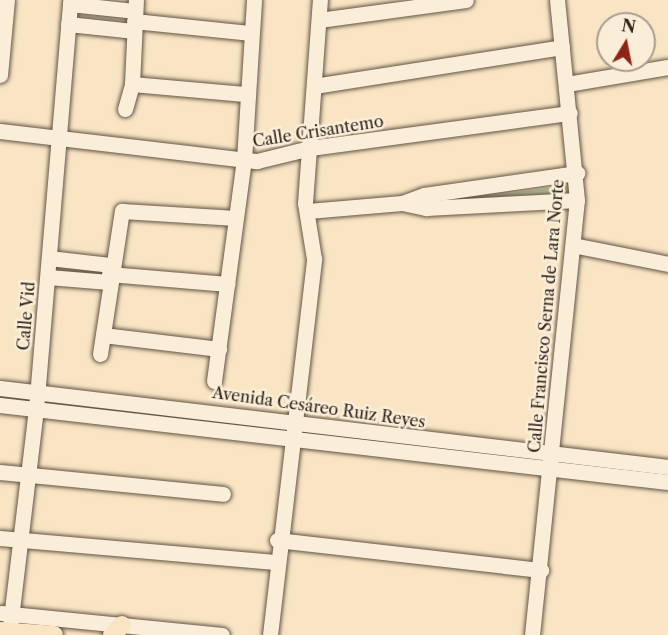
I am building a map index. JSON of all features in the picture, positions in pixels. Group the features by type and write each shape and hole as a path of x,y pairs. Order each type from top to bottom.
{"main road":[{"path":"6,625 54,635"}],"street":[{"path":"214,381 244,160 245,94 254,0"},
{"path":"270,635 277,540 296,423 314,259 308,211 320,0"},
{"path":"319,20 466,0"},
{"name":"Calle Francisco Serna de Lara Norte","path":"532,635 542,570 549,471 577,200 577,173 557,0"},
{"path":"70,2 134,16 251,33"},
{"name":"Calle Vid","path":"6,625 20,540 38,392 70,2"},
{"path":"0,75 4,9"},
{"path":"68,24 134,16"},
{"path":"125,109 132,84 134,16"},
{"path":"314,86 562,47"},
{"path":"567,84 668,67"},
{"path":"132,84 245,94"},
{"name":"Calle Crisantemo","path":"0,131 244,160 310,148 570,113"},
{"path":"308,211 402,202 424,195 577,173"},
{"path":"402,202 426,208 577,200"},
{"path":"100,354 110,274 124,210 236,218"},
{"path":"573,245 668,264"},
{"path":"49,258 110,274"},
{"path":"48,277 110,274 228,284"},
{"path":"103,335 219,349"},
{"name":"Avenida Cesáreo Ruiz Reyes","path":"0,388 668,467"},
{"path":"0,405 209,426 292,442 668,482"},
{"path":"0,472 223,494"},
{"path":"0,538 275,562"},
{"path":"277,540 542,570"},
{"path":"6,625 222,635"}],"green space":[{"path":"575,184 577,193 434,204"}]}
